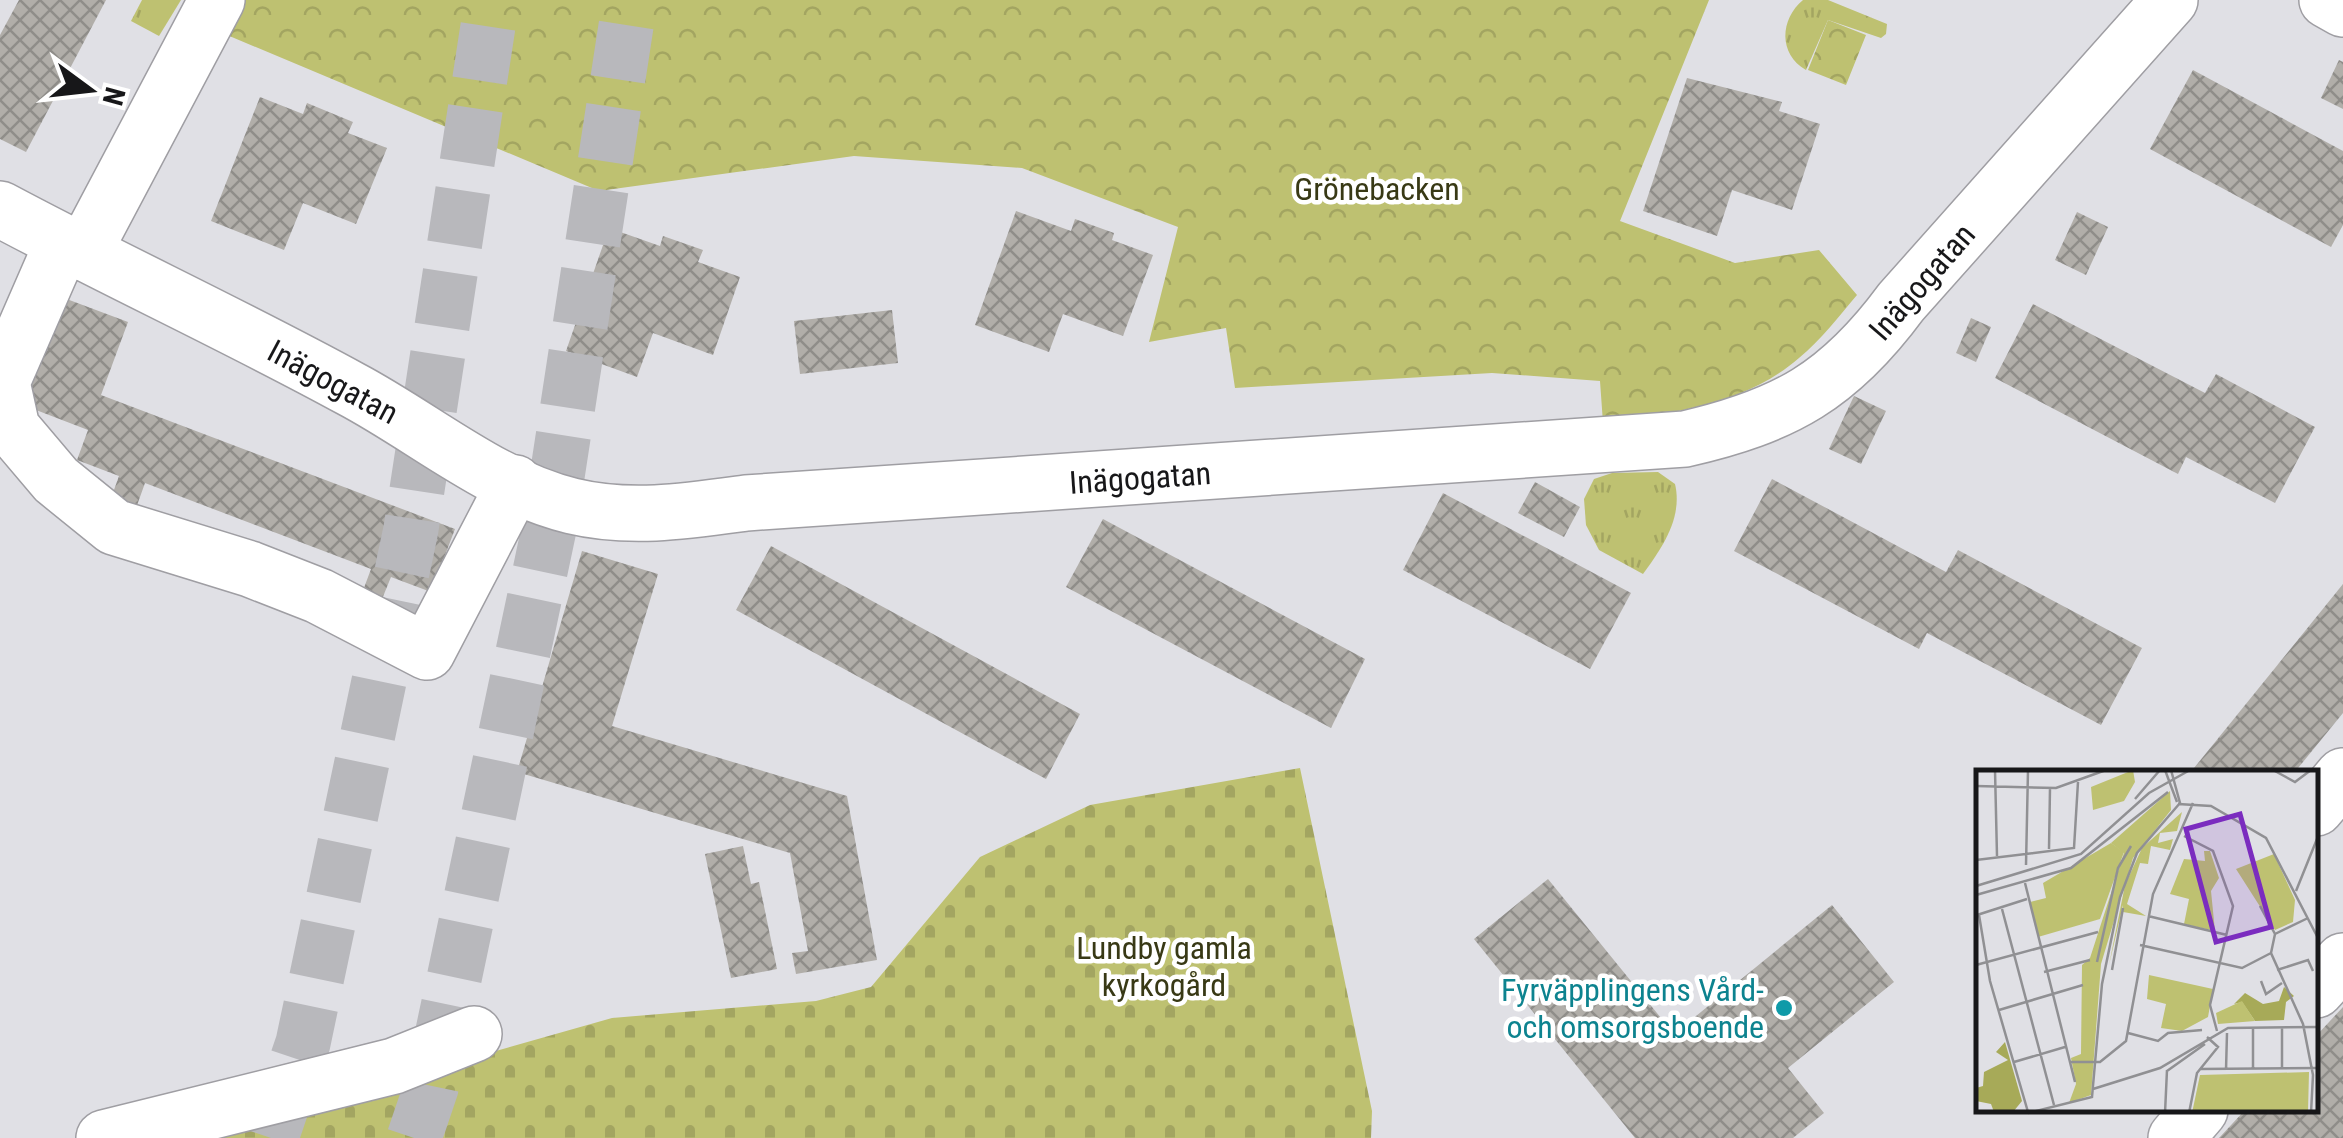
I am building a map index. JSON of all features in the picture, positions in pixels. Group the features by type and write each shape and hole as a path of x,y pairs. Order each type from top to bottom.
{"street":[{"path":"218,0 8,365 1,398 12,428 80,503 114,527 284,583 427,652 514,483"},
{"name":"Inägogatan","path":"0,209 353,390 514,483 572,506 669,514 746,503 1685,439 1778,413 1814,391 1873,341 1901,302 2170,0"},
{"path":"2327,0 2343,9"},
{"path":"2318,806 2343,776"},
{"path":"2318,988 2343,961"},
{"path":"104,1138 394,1066 474,1034"},
{"path":"2176,1138 2197,1113"}],"green space":[{"path":"142,0 181,0 159,36 131,21"},
{"name":"Grönebacken","path":"246,0 1709,0 1620,221 1735,263 1819,250 1857,295 1807,351 1755,387 1681,410 1603,423 1600,381 1492,373 1235,388 1226,328 1149,342 1178,227 1022,168 854,156 599,191 227,35"},
{"path":"1803,0 1828,0 1887,24 1886,34 1881,38 1828,20 1806,70 1790,55 1785,36 1790,17"},
{"path":"1828,20 1866,35 1846,85 1808,70"},
{"path":"1658,472 1675,484 1676,509 1664,543 1643,574 1599,550 1586,525 1584,499 1594,479 1612,473"},
{"name":"Lundby gamla kyrkogård","path":"1300,768 1372,1111 1371,1138 189,1138 612,1018 816,1001 871,987 980,857 1090,805"}],"building":[{"path":"19,0 106,0 26,152 0,139 0,35"},
{"path":"2339,60 2343,62 2343,109 2321,98"},
{"path":"2193,70 2343,151 2343,225 2331,247 2150,149"},
{"path":"1687,78 1782,102 1779,111 1820,124 1792,210 1732,190 1717,236 1643,211"},
{"path":"260,97 303,114 307,103 353,122 348,133 387,148 356,224 303,203 284,250 211,221"},
{"path":"1016,211 1071,231 1075,219 1114,233 1112,240 1153,255 1123,336 1063,314 1049,352 975,325"},
{"path":"2077,212 2108,227 2086,275 2055,260"},
{"path":"609,228 660,246 663,236 703,250 698,262 740,277 713,355 653,333 637,377 566,351"},
{"path":"64,298 128,322 101,395 455,529 431,592 391,577 380,604 361,596 371,569 145,483 135,511 110,501 119,476 77,460 88,430 23,405"},
{"path":"2033,304 2205,393 2216,374 2315,427 2275,503 2186,457 2178,474 1995,378"},
{"path":"892,310 898,363 800,374 794,321"},
{"path":"1971,318 1991,327 1976,362 1956,353"},
{"path":"1854,396 1886,411 1861,464 1829,449"},
{"path":"1772,479 1946,572 1958,550 2142,648 2101,725 1927,633 1919,649 1734,551"},
{"path":"1535,482 1580,507 1564,537 1518,513"},
{"path":"1443,493 1631,593 1590,669 1403,570"},
{"path":"1103,519 1365,659 1331,728 1066,587"},
{"path":"771,546 1080,714 1046,779 736,610"},
{"path":"582,551 658,574 612,726 847,796 877,960 796,974 792,953 808,951 790,853 517,772"},
{"path":"2343,584 2343,713 2296,770 2192,770"},
{"path":"743,846 751,884 759,882 777,969 731,978 705,854"},
{"name":"Fyrväpplingens Vård- och omsorgsboende","path":"1548,879 1674,1034 1832,905 1894,982 1788,1068 1824,1113 1793,1138 1635,1138 1474,939"},
{"path":"2343,1007 2343,1138 2219,1138 2242,1113 2318,1113 2318,1034"}],"tunnel":[{"path":"271,1138 303,1043 411,529 492,0"},
{"path":"414,1138 431,1088 549,529 630,0"}],"place":[{"name":"Fyrväpplingens Vård- och omsorgsboende","path":"1784,1008"}]}
